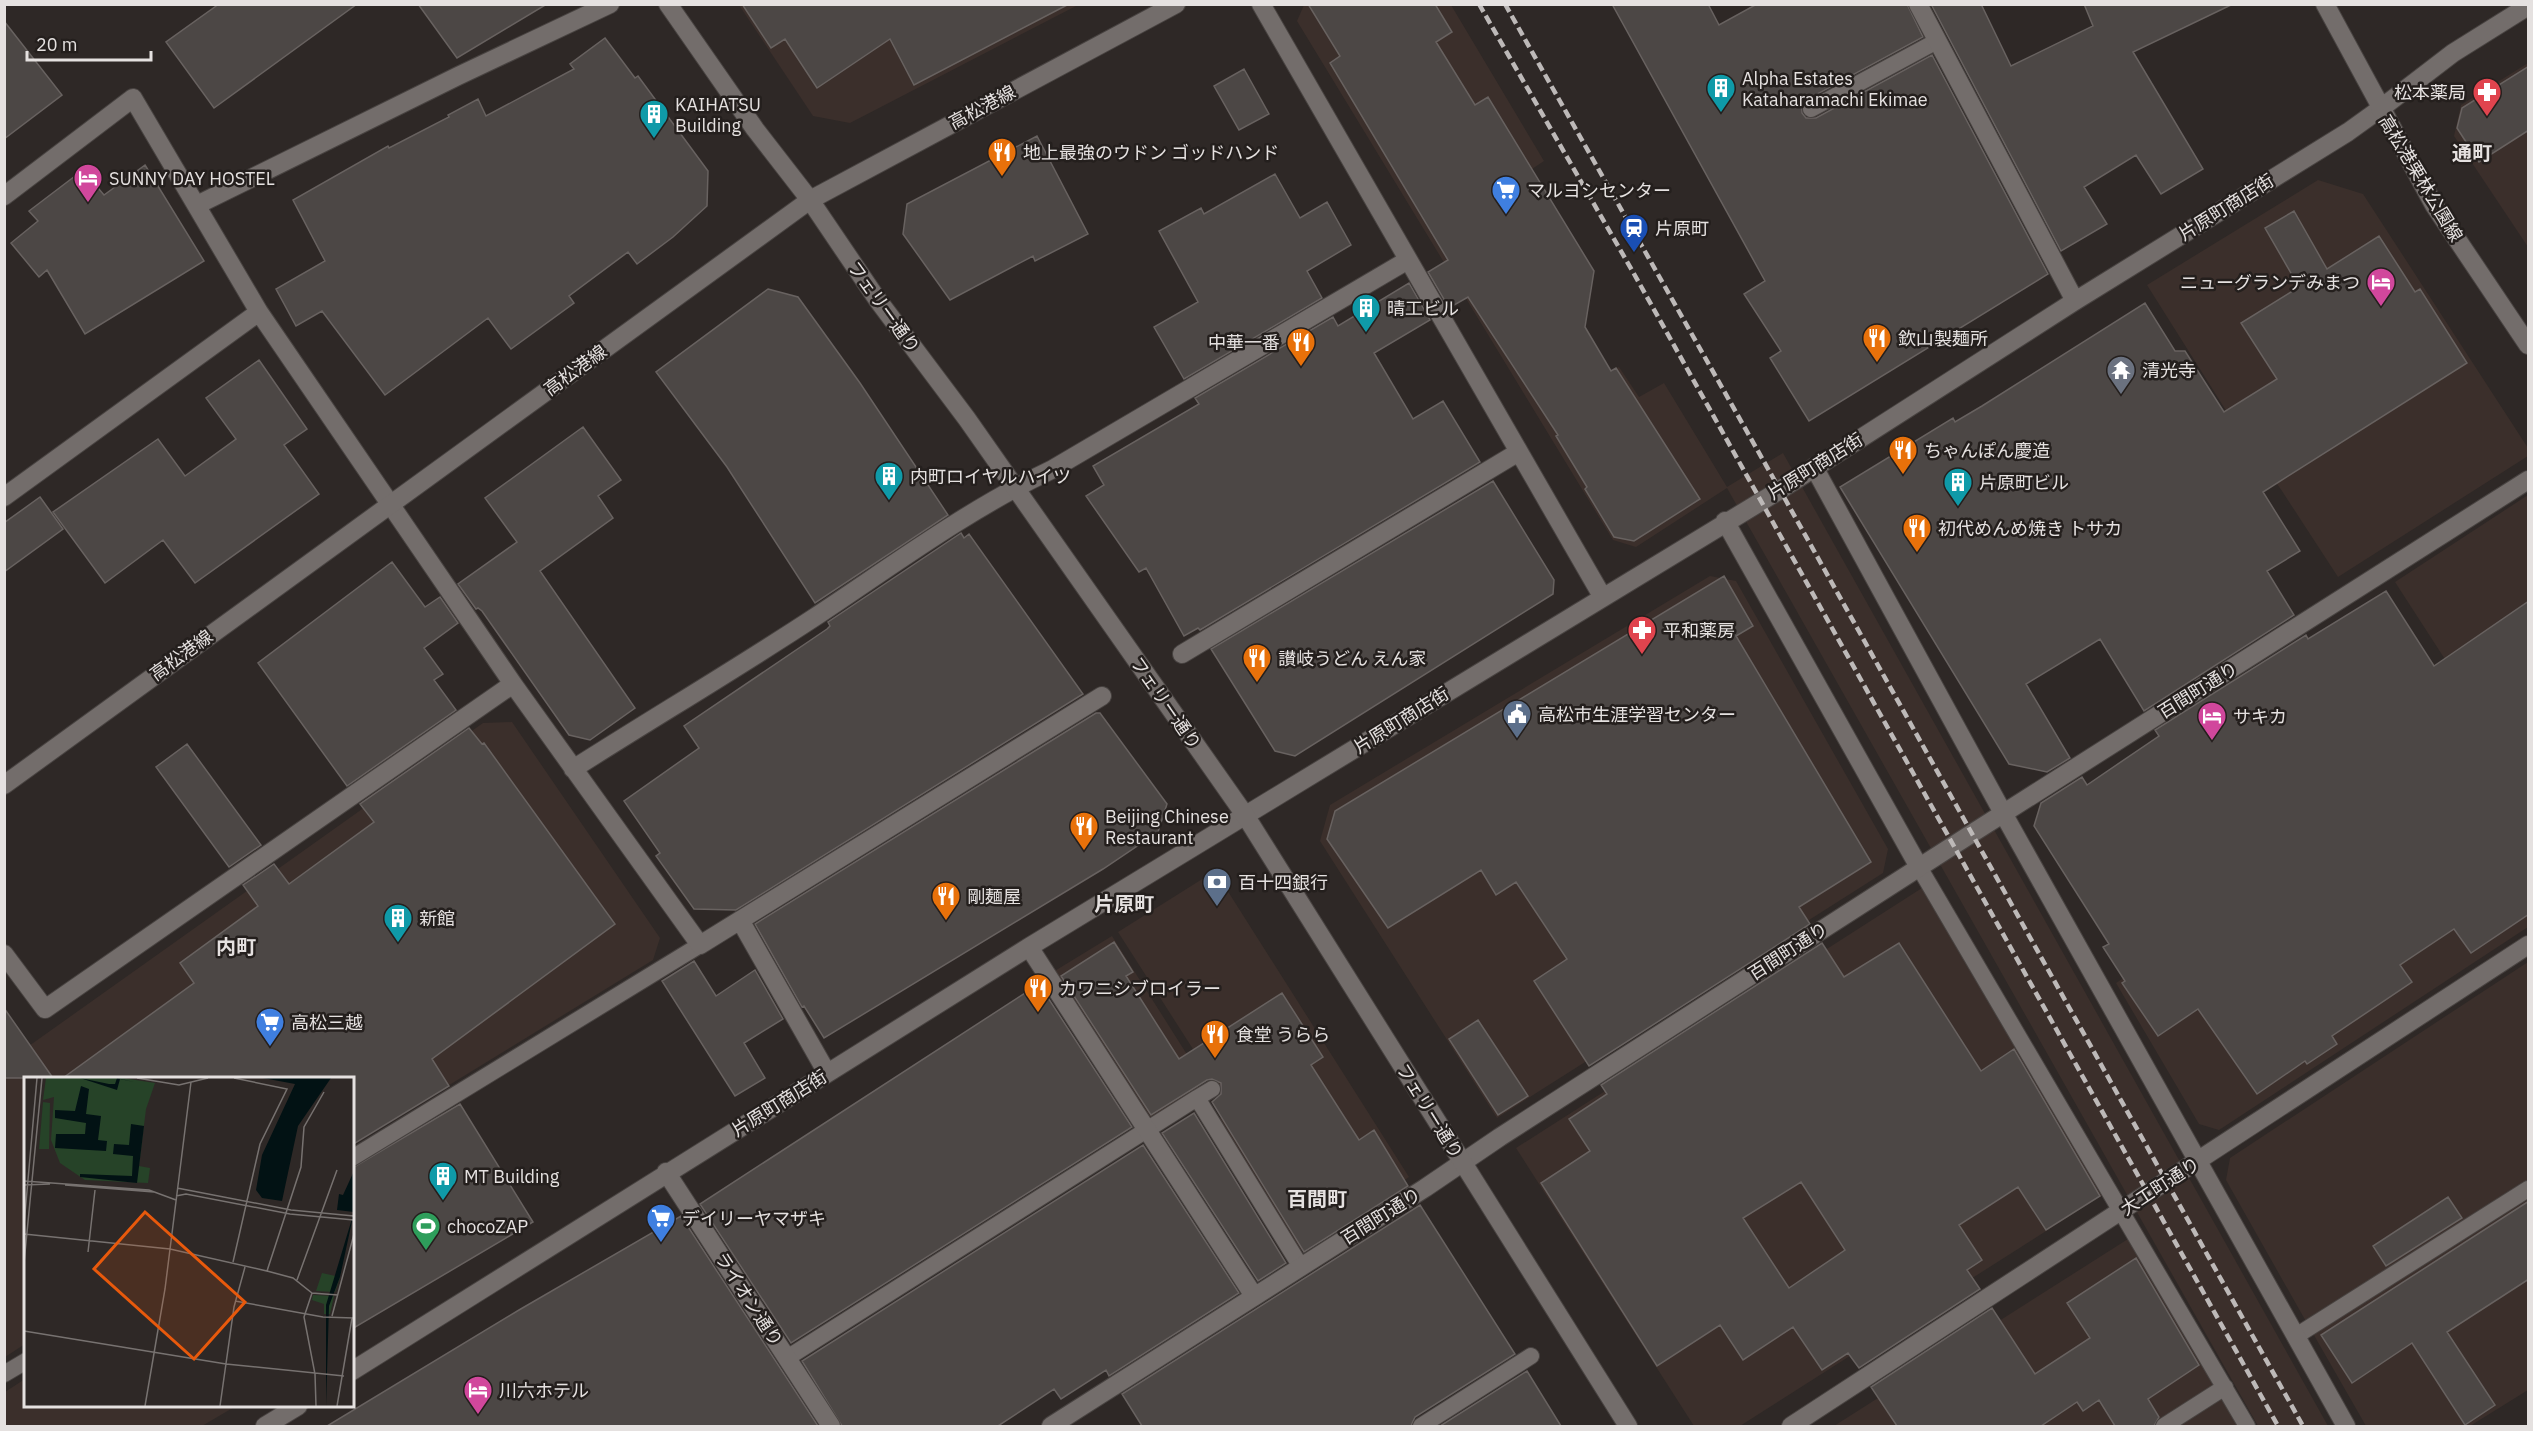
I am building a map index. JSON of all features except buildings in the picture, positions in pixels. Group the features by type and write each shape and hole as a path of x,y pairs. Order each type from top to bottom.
{"street":[{"path":"197,205 610,4"},
{"name":"フェリー通り","path":"668,4 755,129 810,200 859,274 967,419 1245,815 1628,1426"},
{"name":"高松港線","path":"4,784 810,200 1176,4"},
{"path":"1261,4 1517,453 1602,596"},
{"path":"1918,4 2075,301"},
{"name":"高松港栗林公園線","path":"2325,4 2434,205 2529,345"},
{"name":"片原町商店街","path":"354,1370 666,1172 1029,947 1814,467 2075,301 2348,132 2453,53 2529,6"},
{"path":"4,196 133,98 259,312 513,684 700,945 1102,696"},
{"path":"573,770 1014,488 1051,470 1408,260"},
{"path":"4,497 259,312"},
{"path":"1182,654 1517,453"},
{"path":"1814,467 2003,813 2346,1426"},
{"name":"百間町通り","path":"1051,1426 2003,813 2529,480"},
{"path":"1725,521 1919,867"},
{"path":"4,954 45,1009 513,684"},
{"path":"740,920 827,1073"},
{"name":"大工町通り","path":"1791,1426 2529,945"},
{"path":"1029,947 1254,1296"},
{"name":"ライオン通り","path":"666,1172 831,1426"},
{"path":"265,1426 296,1407"}],"lane":[{"path":"1811,109 1937,41"},
{"path":"1919,867 2247,1426"},
{"path":"354,1157 700,945"},
{"path":"787,1358 1212,1089"},
{"path":"1197,1098 1301,1267"},
{"path":"2296,1336 2529,1189"},
{"path":"1421,1426 1531,1356"},
{"path":"4,1374 24,1362"},
{"path":"2164,1426 2225,1387"}],"shaded area":[{"path":"739,5 1078,5 850,123 813,116"},
{"path":"1304,5 1451,5 1544,161 1532,169 1594,272 1585,327 1611,371 1619,367 1639,397 1664,383 1727,487 1783,453 2328,1426 2258,1426 1727,488 1636,547 1613,540 1297,21"},
{"path":"2528,63 2528,247 2454,136 2461,105"},
{"path":"2318,180 2363,194 2528,448 2528,456 2338,577 2232,420 2147,285"},
{"path":"2528,495 2528,927 2219,1130 2199,1124 2116,983 2494,735 2395,582"},
{"path":"1710,576 1736,581 1888,849 1883,873 1497,1118 1320,841 1330,805"},
{"name":"高松三越","path":"512,722 660,938 653,960 354,1143 354,1077 24,1077 24,1345 5,1357 5,1063 483,723"},
{"path":"1215,871 1409,1177 1297,1253 1216,1121 1232,1110 1118,932"},
{"path":"1922,888 2109,1191 1740,1426 1694,1426 1516,1148"},
{"path":"1112,936 1200,1075 1197,1093 1150,1124 1053,972"},
{"path":"2528,962 2528,1185 2308,1325 2226,1180 2230,1158"},
{"path":"2528,1195 2528,1390 2470,1426 2366,1426 2311,1330"},
{"path":"2128,1239 2220,1384 2155,1426 1834,1426"},
{"path":"24,1380 24,1407 234,1407 202,1426 5,1426 5,1392"},
{"path":"2222,1396 2239,1426 2175,1426"}],"railway":[{"path":"1479,4 1633,272 2278,1426"},
{"path":"1505,4 1780,490 2303,1426"}],"place":[{"name":"Alpha Estates Kataharamachi Ekimae","path":"1721,114"},
{"name":"松本薬局","path":"2487,118"},
{"name":"KAIHATSU Building","path":"654,140"},
{"name":"地上最強のウドン ゴッドハンド","path":"1002,178"},
{"name":"SUNNY DAY HOSTEL","path":"88,204"},
{"name":"マルヨシセンター","path":"1506,216"},
{"name":"片原町","path":"1634,254"},
{"name":"ニューグランデみまつ","path":"2381,308"},
{"name":"晴工ビル","path":"1366,334"},
{"name":"欽山製麺所","path":"1877,364"},
{"name":"中華一番","path":"1301,368"},
{"name":"清光寺","path":"2121,396"},
{"name":"ちゃんぽん慶造","path":"1903,476"},
{"name":"内町ロイヤルハイツ","path":"889,502"},
{"name":"片原町ビル","path":"1958,508"},
{"name":"初代めんめ焼き トサカ","path":"1917,554"},
{"name":"平和薬房","path":"1642,656"},
{"name":"讃岐うどん えん家","path":"1257,684"},
{"name":"高松市生涯学習センター","path":"1517,740"},
{"name":"サキカ","path":"2212,742"},
{"name":"Beijing Chinese Restaurant","path":"1084,852"},
{"name":"百十四銀行","path":"1217,908"},
{"name":"剛麺屋","path":"946,922"},
{"name":"新館","path":"398,944"},
{"name":"カワニシブロイラー","path":"1038,1014"},
{"name":"高松三越","path":"270,1048"},
{"name":"食堂 うらら","path":"1215,1060"},
{"name":"MT Building","path":"443,1202"},
{"name":"デイリーヤマザキ","path":"661,1244"},
{"name":"chocoZAP","path":"426,1252"},
{"name":"川六ホテル","path":"478,1416"}],"district":[{"name":"通町","path":"2472,152"},
{"name":"片原町","path":"1124,903"},
{"name":"内町","path":"236,946"},
{"name":"百間町","path":"1317,1198"}]}
